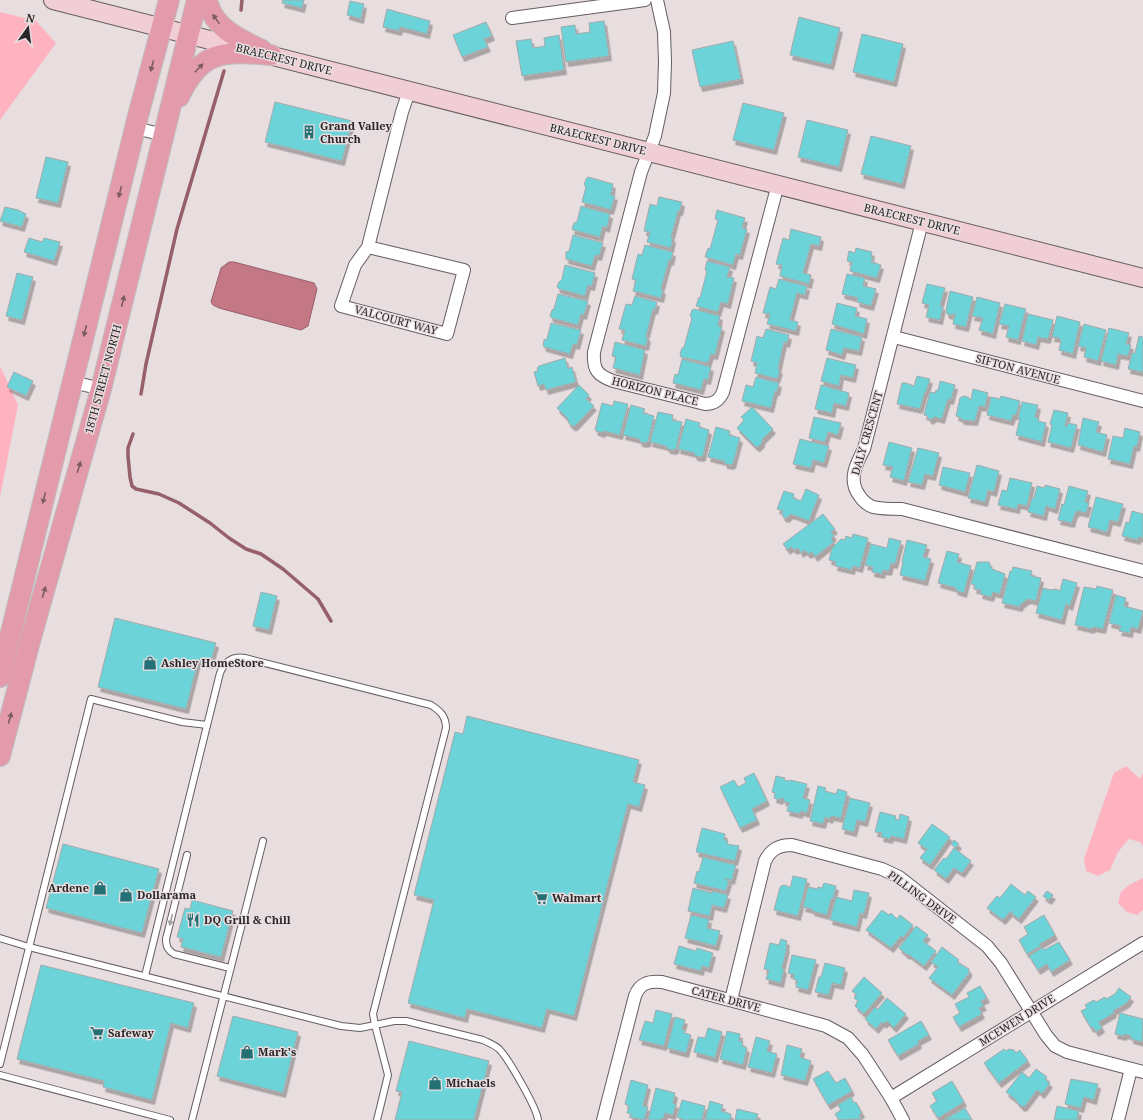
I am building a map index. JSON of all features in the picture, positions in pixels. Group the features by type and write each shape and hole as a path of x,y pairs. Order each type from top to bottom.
{"main road":[{"path":"0,677 135,128 169,0"},
{"name":"18TH STREET NORTH","path":"0,756 30,641 101,389 197,0"},
{"path":"207,0 214,18 224,29 271,55"},
{"path":"165,131 185,85 198,67 209,58 221,54 241,53 271,55"}],"street":[{"name":"BRAECREST DRIVE","path":"53,0 1143,278"},
{"path":"512,18 644,0"},
{"path":"648,151 655,136 661,112 665,78 664,32 657,0"},
{"name":"VALCOURT WAY","path":"368,247 464,270 447,334 341,306 355,265 368,247 400,119 409,91"},
{"path":"135,128 165,131"},
{"name":"HORIZON PLACE","path":"648,151 641,172 594,352 594,368 604,378 613,381 705,404 711,404 719,399 723,392 778,184"},
{"name":"DALY CRESCENT","path":"922,222 894,337 864,449 858,459 854,471 853,481 855,490 862,499 872,506 902,509 1143,571"},
{"name":"SIFTON AVENUE","path":"894,337 1143,402"},
{"path":"73,382 101,389"},
{"name":"PILLING DRIVE","path":"731,1000 765,860 769,853 775,848 783,845 792,845 882,869 899,877 987,946 1001,963 1050,1041 1060,1050 1137,1071"},
{"name":"MCEWEN DRIVE","path":"891,1098 1143,943"},
{"name":"CATER DRIVE","path":"603,1120 635,996 640,986 646,982 653,981 662,982 826,1026 848,1038 863,1055 891,1098 903,1120"},
{"path":"1118,1120 1137,1071"}],"lane":[{"path":"145,976 222,668 231,658 240,657 422,702 437,709 444,717 446,728 373,1014 388,1075 377,1120"},
{"path":"0,1064 91,699 182,722 207,725"},
{"path":"192,1120 263,840"},
{"path":"187,855 166,939 166,946 174,954 230,968"},
{"path":"0,938 29,948 348,1027 360,1028 394,1020 406,1021 483,1040 493,1044 508,1060 536,1110 538,1120"},
{"path":"0,944 15,944"},
{"path":"0,1075 170,1120"}],"shaded area":[{"path":"0,12 36,21 56,43 0,120"},
{"path":"229,262 314,283 317,289 308,326 301,330 219,308 213,305 211,302 221,268"},
{"path":"0,366 18,405 0,497"},
{"path":"1126,766 1140,779 1143,773 1143,846 1140,842 1129,839 1118,852 1110,870 1098,876 1086,871 1084,859 1114,773"},
{"path":"1143,878 1143,910 1137,915 1127,912 1118,903 1121,892 1129,885"}],"building":[{"path":"283,0 304,0 302,8 282,3"},
{"path":"350,1 364,4 361,19 347,15"},
{"path":"387,9 430,21 427,34 400,27 399,31 383,27"},
{"path":"799,17 840,28 831,65 790,55"},
{"path":"604,21 609,56 566,62 561,27 575,25 576,34 590,32 589,23"},
{"path":"486,22 492,36 484,39 488,47 462,57 453,35"},
{"path":"862,34 903,44 894,82 853,72"},
{"path":"559,35 564,70 522,76 516,41 531,39 533,48 545,46 544,38"},
{"path":"733,41 741,79 700,87 692,50"},
{"name":"Grand Valley Church","path":"275,102 352,121 342,161 265,142"},
{"path":"743,103 784,113 774,150 733,140"},
{"path":"807,120 848,130 839,167 798,157"},
{"path":"871,136 911,146 902,184 861,174"},
{"path":"46,157 68,162 58,203 36,198"},
{"path":"588,177 613,184 611,195 615,196 611,210 582,202 586,187 584,185"},
{"path":"659,197 682,202 671,238 673,238 671,248 647,242 650,232 644,231 650,204 657,206"},
{"path":"581,206 610,214 607,228 603,226 600,237 572,229 574,223 577,222"},
{"path":"5,207 18,210 26,214 22,227 0,221"},
{"path":"717,210 745,218 742,228 747,229 740,255 736,254 733,265 705,257 708,248 710,249 718,220 715,219"},
{"path":"791,229 821,237 819,246 811,244 803,273 811,275 809,284 780,276 782,265 776,264 783,238 789,240"},
{"path":"573,235 603,243 599,256 595,255 592,266 566,259 566,252 569,251"},
{"path":"29,238 42,242 44,238 60,242 54,261 24,252"},
{"path":"645,245 673,252 671,261 669,260 661,289 663,290 661,298 633,291 636,280 632,279 638,254 642,255"},
{"path":"856,248 872,252 871,257 873,258 871,262 881,265 877,278 850,271 852,262 847,261 849,251 855,253"},
{"path":"707,261 730,267 727,277 734,278 728,304 721,302 718,312 696,306 699,297 700,298 707,271 705,270"},
{"path":"565,265 595,273 592,286 588,285 585,296 559,289 557,287 562,279"},
{"path":"17,273 33,277 22,320 6,316"},
{"path":"847,274 865,278 863,286 876,289 871,306 857,302 858,298 842,294"},
{"path":"779,279 807,286 805,295 797,293 790,320 798,322 796,331 767,324 770,314 763,313 770,287 776,289"},
{"path":"927,284 945,288 940,306 943,306 940,320 926,317 929,305 922,303"},
{"path":"950,291 973,297 966,327 953,324 955,313 952,315 947,314 946,310"},
{"path":"558,294 588,301 584,315 581,314 578,325 552,318 550,316 552,310 554,309"},
{"path":"635,296 657,302 655,310 653,309 646,337 648,337 646,346 622,340 625,330 619,329 626,304 632,305"},
{"path":"977,297 1000,303 993,334 979,330 983,318 972,316"},
{"path":"837,303 857,308 855,316 867,319 864,334 832,324"},
{"path":"1005,304 1026,309 1018,340 1006,337 1009,326 999,324"},
{"path":"694,309 720,316 718,326 722,327 715,355 711,354 708,363 681,357 680,354 682,348 684,347 692,318 690,316 692,310"},
{"path":"1028,314 1053,320 1048,339 1038,337 1036,345 1022,341"},
{"path":"1057,316 1080,322 1073,354 1059,350 1061,341 1059,338 1052,337"},
{"path":"551,323 581,330 577,345 573,344 570,354 544,347 544,340 547,339"},
{"path":"1084,324 1106,330 1098,361 1084,357 1086,348 1078,346"},
{"path":"1109,328 1129,333 1126,344 1131,345 1128,356 1118,354 1116,365 1101,361"},
{"path":"766,329 789,335 787,343 784,342 778,369 780,370 777,379 755,373 757,363 751,361 757,336 763,338"},
{"path":"831,329 862,337 859,351 844,348 842,355 826,350"},
{"path":"1139,336 1143,337 1143,372 1128,369 1132,353 1135,353"},
{"path":"615,342 645,350 640,375 613,368 616,357 612,356"},
{"path":"565,358 568,369 572,367 576,382 546,390 544,384 538,386 534,372 538,371 537,368 539,366"},
{"path":"827,358 856,365 853,378 841,375 839,386 821,381"},
{"path":"682,359 711,367 708,380 704,379 701,390 673,383 675,374 678,375"},
{"path":"14,372 33,381 26,396 7,387"},
{"path":"917,376 930,379 920,409 897,404 902,383 914,386"},
{"path":"756,377 779,383 777,391 775,391 771,408 742,401 746,385 753,387"},
{"path":"940,381 955,385 951,400 948,399 942,419 935,417 930,420 924,415 930,392 935,393 936,390 938,391"},
{"path":"579,385 589,395 586,399 594,406 575,426 572,426 568,422 568,419 557,408"},
{"path":"821,385 849,393 846,406 834,403 832,413 815,409"},
{"path":"973,389 988,393 985,407 979,406 975,421 962,420 956,416 960,398 963,396 968,397 971,400"},
{"path":"1001,396 1020,401 1016,415 1013,415 1011,421 987,415 991,397 1000,399"},
{"path":"614,401 628,404 620,435 604,431 602,433 596,431 602,403 613,406"},
{"path":"1022,402 1038,405 1035,417 1039,418 1038,421 1046,423 1042,442 1016,435"},
{"path":"631,405 645,409 643,413 654,416 648,442 640,442 639,439 623,435"},
{"path":"752,407 773,429 762,440 762,443 758,447 756,447 737,428 744,420 741,417"},
{"path":"1054,410 1068,413 1065,426 1067,426 1068,423 1077,425 1071,448 1048,442 1052,425 1050,424"},
{"path":"658,412 673,415 672,420 682,422 676,449 668,449 666,446 650,442"},
{"path":"814,417 841,423 838,435 828,432 825,442 809,438"},
{"path":"1083,418 1099,422 1096,432 1107,435 1103,452 1078,445"},
{"path":"686,419 700,423 699,427 709,430 703,456 701,457 695,456 694,453 678,449"},
{"path":"716,427 730,431 729,435 740,438 733,464 731,465 725,464 724,461 708,457"},
{"path":"1125,428 1140,432 1137,447 1134,446 1130,464 1108,459 1113,436 1123,438"},
{"path":"800,439 829,446 824,463 813,460 811,468 793,464"},
{"path":"889,442 912,448 904,481 890,477 893,467 883,465"},
{"path":"918,448 939,453 933,476 925,474 922,485 908,482"},
{"path":"977,465 999,471 994,492 988,490 985,502 968,498"},
{"path":"943,467 970,473 965,492 939,485"},
{"path":"1010,478 1032,483 1027,506 1018,504 1017,509 998,505 1002,490 1007,491"},
{"path":"1045,485 1060,489 1055,509 1046,506 1044,516 1028,512 1037,486 1045,488"},
{"path":"1069,486 1088,491 1085,502 1089,503 1086,513 1078,511 1075,513 1072,523 1058,520"},
{"path":"806,489 819,495 809,521 791,514 787,518 783,517 783,511 777,509 784,491 794,494 793,498 801,501"},
{"path":"1096,497 1123,504 1118,522 1110,520 1107,532 1088,527"},
{"path":"1132,511 1143,514 1143,538 1138,537 1138,540 1122,536 1126,522 1129,523"},
{"path":"823,514 835,529 831,532 834,536 831,539 834,542 815,557 812,552 808,554 805,550 801,553 798,548 795,550 791,547 788,550 783,544"},
{"path":"853,534 868,538 860,568 853,566 852,570 835,566 836,562 829,560 832,548 841,539 845,540 846,536 852,538"},
{"path":"889,538 901,541 895,564 891,563 889,571 883,570 882,574 872,572 873,567 865,565 871,544 887,548"},
{"path":"907,540 927,545 923,557 931,559 925,581 900,575"},
{"path":"947,551 959,554 957,562 971,566 964,593 955,590 956,588 938,583"},
{"path":"977,562 989,562 992,569 1005,574 1000,594 993,592 991,597 980,594 981,590 974,589 975,585 971,584"},
{"path":"1013,567 1032,571 1031,576 1041,578 1036,601 1028,599 1021,604 1020,607 1002,603 1010,571 1012,571"},
{"path":"1063,579 1077,583 1070,606 1066,604 1062,620 1036,613 1043,588 1051,590 1056,589 1060,591"},
{"path":"1097,586 1113,590 1103,629 1093,627 1092,629 1075,625 1084,587 1096,589"},
{"path":"261,592 277,596 269,630 253,626"},
{"path":"1116,595 1126,598 1124,606 1143,611 1138,629 1131,627 1130,633 1119,631 1121,626 1109,623"},
{"path":"115,618 216,643 210,664 198,661 186,709 98,687"},
{"path":"467,716 639,760 633,782 645,785 639,807 628,804 574,1016 547,1009 542,1028 467,1009 465,1018 408,1003 434,900 414,895 455,732 463,734"},
{"path":"754,773 767,801 752,809 757,820 740,828 720,787 734,780 738,787 746,783 744,778"},
{"path":"776,776 785,778 784,780 807,784 803,798 810,800 807,813 800,811 800,814 787,811 789,803 783,801 784,799 781,798 780,800 774,798 775,793 772,792"},
{"path":"818,786 826,788 825,791 836,794 838,789 847,792 841,818 831,816 830,819 825,817 823,824 810,821"},
{"path":"850,798 870,803 865,822 857,820 854,832 842,829"},
{"path":"880,812 896,816 895,819 899,820 900,814 909,817 904,839 891,836 890,839 881,837 882,833 875,832"},
{"path":"932,824 950,837 930,865 920,858 927,849 918,843"},
{"path":"702,828 725,834 724,840 728,841 727,844 739,846 735,861 696,852"},
{"path":"954,840 959,844 956,848 951,844"},
{"path":"63,844 159,869 142,933 46,908"},
{"path":"954,848 971,861 962,873 954,868 946,879 934,870 944,858 946,859"},
{"path":"703,857 736,865 732,880 725,879 729,881 726,891 694,883"},
{"path":"793,876 807,879 798,916 774,910 780,887 783,885 790,888"},
{"path":"824,883 836,886 827,915 803,907 808,887 818,889 818,887 822,888"},
{"path":"1011,884 1025,895 1028,891 1036,897 1019,919 1011,913 1011,911 1003,920 987,908 997,896 1000,898"},
{"path":"693,888 728,895 724,908 712,905 710,916 688,911"},
{"path":"854,890 869,893 864,914 860,913 857,927 830,920 836,897 852,901"},
{"path":"1047,891 1053,895 1049,900 1043,896"},
{"path":"192,900 233,911 221,957 181,947 183,939 177,937 185,908 190,909"},
{"path":"882,910 889,915 891,913 897,919 900,915 913,925 903,938 901,936 891,948 866,930"},
{"path":"691,915 709,919 707,928 720,931 716,946 685,938"},
{"path":"1044,915 1055,935 1040,944 1041,946 1027,954 1019,940 1028,934 1024,927"},
{"path":"916,926 928,935 923,941 936,951 924,966 899,948"},
{"path":"781,939 787,941 787,947 782,968 784,969 781,983 766,979 769,970 764,969 770,943 779,945"},
{"path":"1059,942 1070,960 1051,972 1047,964 1038,970 1029,956 1043,947 1044,950"},
{"path":"679,946 696,951 697,948 713,953 709,968 702,966 701,971 674,964"},
{"path":"942,947 959,960 957,962 969,969 969,973 952,995 929,978 938,967 931,962"},
{"path":"792,955 816,960 808,990 796,987 797,980 793,979 794,975 788,973"},
{"path":"825,963 845,968 841,985 832,983 829,995 815,992"},
{"path":"41,965 194,1003 188,1028 171,1023 152,1100 103,1087 104,1081 17,1059"},
{"path":"864,977 882,993 864,1014 855,1006 858,1001 854,998 857,995 852,991"},
{"path":"980,986 987,998 981,1001 984,1006 979,1008 982,1014 959,1027 953,1017 960,1013 955,1004 969,997 967,993"},
{"path":"1119,988 1131,997 1127,1003 1113,1011 1114,1013 1099,1022 1102,1028 1096,1032 1093,1027 1091,1028 1081,1011 1087,1008 1085,1005 1094,1000 1096,1002 1115,994"},
{"path":"887,998 906,1014 894,1028 887,1021 884,1024 882,1022 876,1029 865,1019 875,1007 878,1009"},
{"path":"656,1010 672,1014 664,1046 639,1040 645,1021 653,1023"},
{"path":"1120,1013 1143,1019 1142,1042 1131,1039 1131,1036 1125,1034 1124,1036 1115,1034"},
{"path":"233,1016 298,1032 283,1093 217,1076"},
{"path":"675,1017 685,1020 682,1029 685,1030 684,1033 691,1035 686,1053 667,1048"},
{"path":"921,1021 929,1035 918,1041 919,1044 898,1056 888,1040"},
{"path":"708,1028 722,1032 715,1058 694,1052 698,1037 705,1038"},
{"path":"727,1031 740,1034 739,1041 743,1042 742,1046 747,1048 743,1065 720,1059"},
{"path":"756,1037 770,1041 767,1051 777,1054 772,1073 748,1067"},
{"path":"409,1041 489,1061 474,1120 395,1120 402,1092 396,1091"},
{"path":"787,1045 802,1049 800,1057 811,1061 805,1081 781,1075"},
{"path":"1004,1049 1006,1051 1009,1049 1014,1050 1016,1053 1020,1050 1028,1061 999,1083 984,1063"},
{"path":"1036,1069 1047,1077 1045,1079 1050,1083 1042,1094 1037,1090 1025,1106 1022,1107 1006,1092 1022,1072 1029,1078"},
{"path":"828,1071 836,1083 845,1078 852,1091 828,1105 813,1079"},
{"path":"1071,1079 1098,1084 1094,1100 1084,1097 1081,1108 1065,1104"},
{"path":"631,1080 648,1085 643,1106 648,1107 644,1120 630,1117 631,1114 627,1113 629,1106 625,1104"},
{"path":"952,1081 964,1102 938,1118 930,1106 937,1101 932,1093"},
{"path":"656,1088 675,1093 673,1103 676,1104 673,1115 665,1113 664,1118 661,1120 648,1120"},
{"path":"851,1097 854,1103 856,1102 862,1113 859,1115 861,1119 839,1120 835,1114 841,1110 838,1105"},
{"path":"682,1100 705,1106 702,1120 682,1120 677,1117"},
{"path":"710,1101 723,1105 721,1111 731,1114 730,1120 705,1120"},
{"path":"1057,1106 1079,1111 1077,1119 1081,1120 1054,1120"},
{"path":"965,1108 972,1120 944,1120"},
{"path":"737,1109 758,1114 756,1120 735,1120"}],"waterway":[{"path":"241,10 242,0"},
{"path":"141,394 146,364 177,229 224,71"},
{"path":"133,434 128,448 132,486 136,489 159,494 179,503 246,549 261,554 283,569 318,599 331,621"}],"place":[{"name":"Grand Valley Church","path":"309,132"},
{"name":"Ashley HomeStore","path":"150,663"},
{"name":"Ardene","path":"100,888"},
{"name":"Dollarama","path":"126,895"},
{"name":"Walmart","path":"541,898"},
{"name":"DQ Grill & Chill","path":"193,920"},
{"name":"Safeway","path":"97,1033"},
{"name":"Mark's","path":"247,1052"},
{"name":"Michaels","path":"435,1083"}]}
